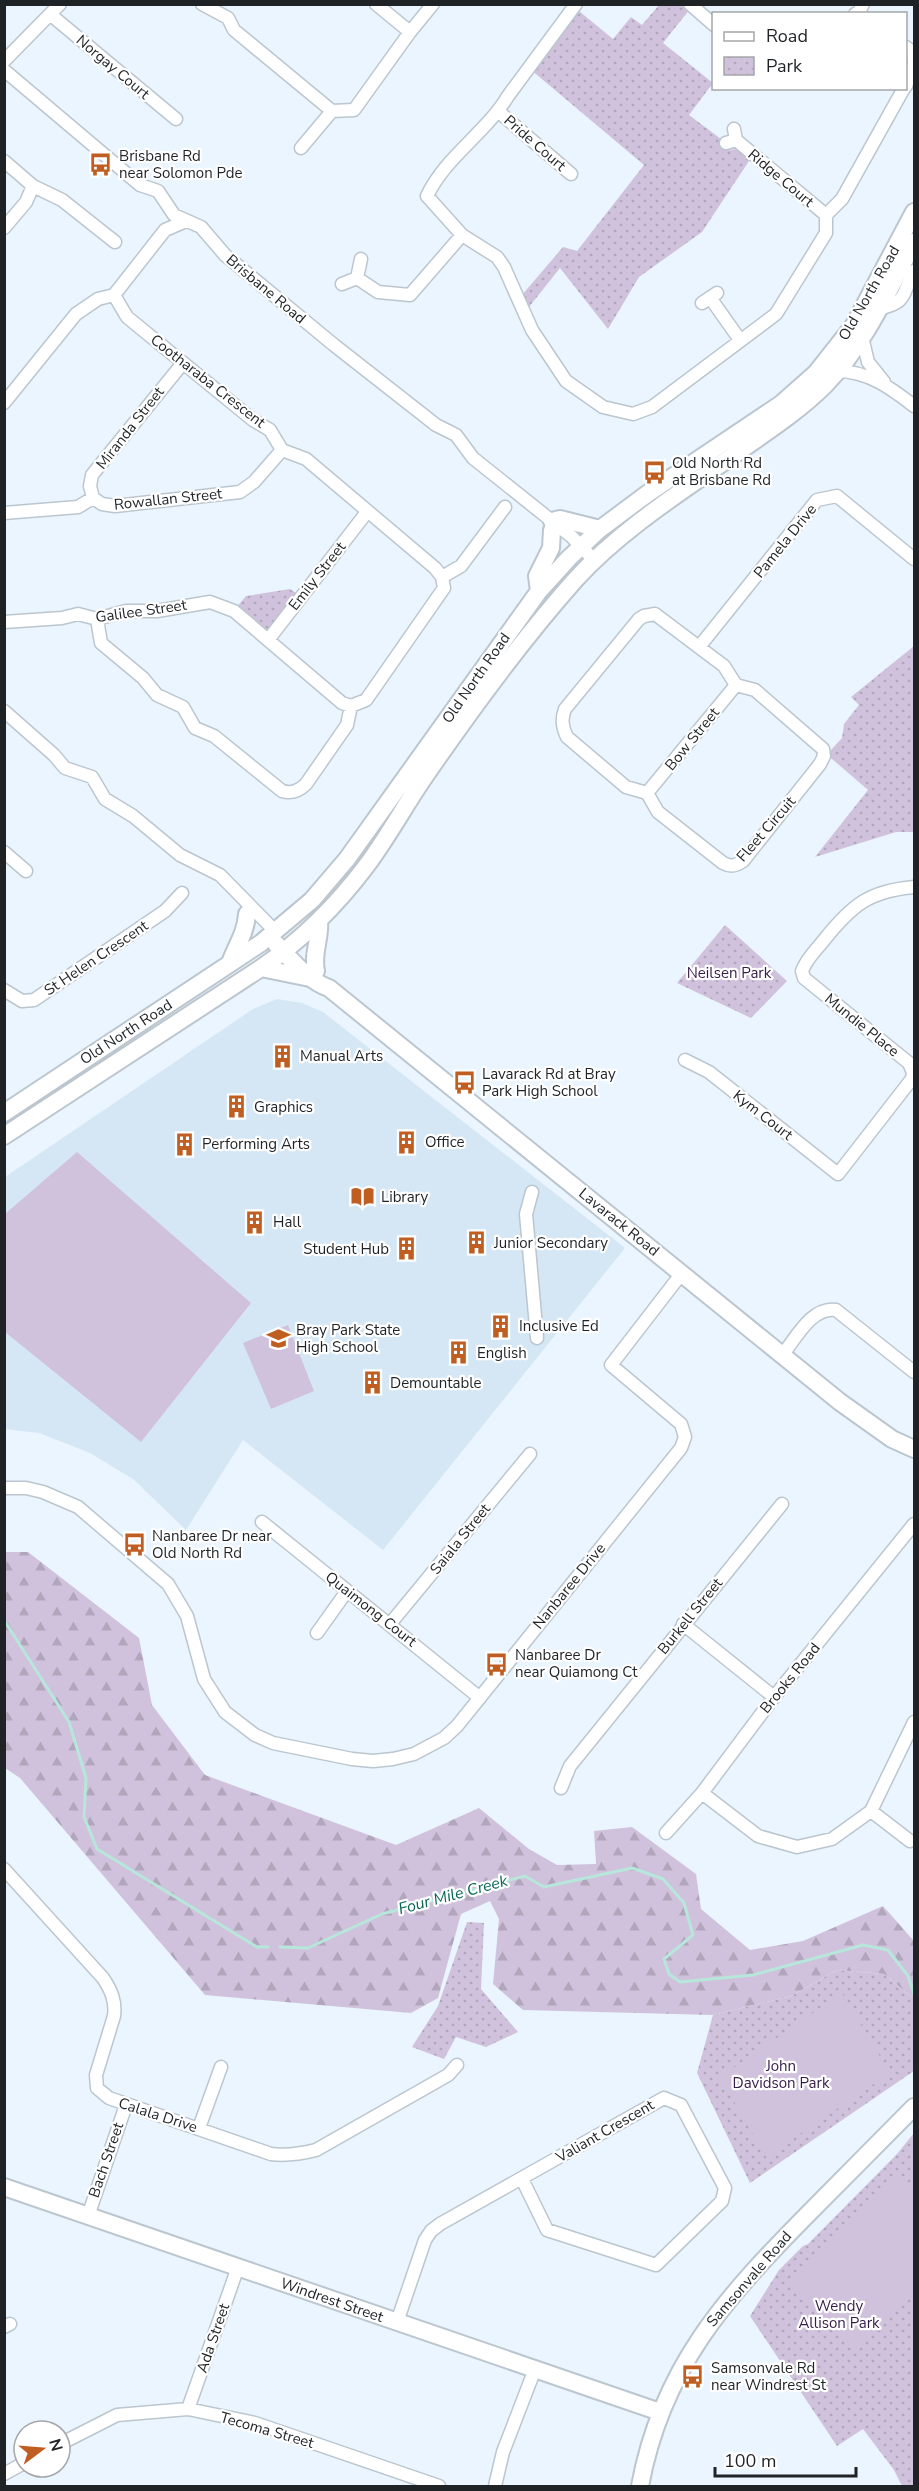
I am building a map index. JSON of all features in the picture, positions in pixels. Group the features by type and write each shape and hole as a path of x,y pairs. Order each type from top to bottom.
{"main road":[{"name":"Old North Road","path":"4,1113 272,934 312,900 347,859 539,591 600,529 647,494 781,404 816,374 854,324 915,212"},
{"name":"Old North Road","path":"4,1136 261,968 287,949 319,920 369,863 420,783 527,637 591,563 631,530 789,416 826,384 862,337 915,242"},
{"path":"539,591 537,576 551,548 552,526 560,519 600,529"},
{"path":"230,963 236,946 246,929 247,914"},
{"path":"261,968 314,975 315,950 321,932 319,920"},
{"name":"Lavarack Road","path":"272,934 329,988 840,1402 892,1439 915,1449"},
{"name":"Samsonvale Road","path":"640,2487 648,2449 660,2412 686,2359 720,2310 791,2232 915,2107"},
{"name":"Windrest Street","path":"4,2187 660,2412"}],"street":[{"path":"4,61 60,4"},
{"path":"202,4 228,18 234,30 332,111 354,110 433,4"},
{"path":"376,4 410,32"},
{"path":"576,4 498,112 439,174 427,196 462,235 501,262 532,330 553,364 566,381 603,408 633,414 652,407 776,314 825,233 826,215 842,199 903,90"},
{"path":"690,4 712,24"},
{"name":"Norgay Court","path":"51,15 176,119"},
{"path":"907,48 911,51 915,62 907,82"},
{"name":"Brisbane Road","path":"4,70 140,185 158,192 174,215 201,227 225,255 334,345 436,425 456,435 473,458 494,472 532,507 538,516 578,549 591,563"},
{"path":"301,148 332,111"},
{"name":"Pride Court","path":"498,112 571,174"},
{"name":"Ridge Court","path":"732,137 826,215"},
{"path":"4,161 33,186 62,200 115,242"},
{"path":"4,228 26,202 33,186"},
{"path":"165,203 165,230"},
{"path":"4,403 76,314 98,299 114,295 165,230 186,221"},
{"path":"357,278 378,291 410,295 462,235"},
{"path":"357,278 361,259"},
{"name":"Old North Road","path":"878,309 897,304 907,291 915,271"},
{"path":"342,284 357,278"},
{"name":"Cootharaba Crescent","path":"114,295 127,317 253,420 270,429 282,450"},
{"path":"710,298 740,340"},
{"path":"862,337 868,362 887,386"},
{"name":"Miranda Street","path":"93,498 90,486 92,475 183,363"},
{"path":"837,371 859,373 887,386 915,406"},
{"path":"97,619 101,643 143,678 161,699 183,707 195,728 214,736 287,792 296,792 306,784 347,725 351,706 361,704 366,700 444,588 442,577 435,568 306,459 282,450"},
{"name":"Rowallan Street","path":"4,513 78,507 93,498 102,504 115,506 240,492 254,482 282,450"},
{"name":"Pamela Drive","path":"699,647 817,500 837,496 915,560"},
{"path":"442,577 461,566 504,507"},
{"name":"Emily Street","path":"268,640 368,512"},
{"name":"Galilee Street","path":"4,622 62,618 78,614 97,619 126,611 157,611 210,602 234,611 342,703 351,706"},
{"name":"Fleet Circuit","path":"655,614 660,616 699,647 724,666 736,685 755,690 820,744 824,753 820,764 743,861 733,866 723,862 658,812 648,793 626,787 567,737 562,724 563,713 644,616 655,614"},
{"name":"Bow Street","path":"648,793 736,685"},
{"path":"4,711 54,754 65,768 92,777 105,800 133,816 180,855 220,875 272,934"},
{"path":"4,852 26,871"},
{"path":"197,865 247,914 272,934"},
{"name":"Mundie Place","path":"914,1075 909,1063 804,978 802,971 843,917 856,905 881,891 915,887"},
{"name":"St Helen Crescent","path":"4,990 22,1001 34,1000 165,911 182,893"},
{"name":"Kym Court","path":"685,1060 709,1072 838,1174 914,1075"},
{"path":"532,1192 526,1214 537,1338"},
{"name":"Nanbaree Drive","path":"4,1488 26,1488 44,1492 78,1507 168,1584 187,1616 204,1679 225,1712 255,1735 273,1743 351,1759 393,1759 414,1754 444,1738 457,1726 681,1448 685,1437 681,1425 611,1365 682,1273"},
{"path":"783,1354 814,1315 828,1309 836,1310 915,1372"},
{"name":"Saiala Street","path":"390,1624 530,1454"},
{"name":"Burkell Street","path":"561,1788 570,1766 782,1504"},
{"name":"Quaimong Court","path":"262,1522 480,1698"},
{"name":"Brooks Road","path":"666,1833 702,1792 774,1697 915,1524"},
{"path":"317,1633 347,1591"},
{"path":"683,1624 774,1697"},
{"path":"702,1792 758,1836 797,1847 832,1839 871,1811 915,1722"},
{"path":"871,1811 910,1841"},
{"name":"Calala Drive","path":"4,1869 110,1987 115,2007 96,2075 97,2088 109,2098 271,2154 284,2156 316,2150 448,2075 457,2065"},
{"path":"200,2128 221,2067"},
{"name":"Valiant Crescent","path":"398,2322 425,2240 431,2231 522,2179 664,2098 681,2105 725,2188 722,2201 656,2265 547,2230 522,2179"},
{"name":"Bach Street","path":"88,2216 126,2105"},
{"name":"Ada Street","path":"188,2409 238,2267"},
{"path":"495,2487 503,2452 535,2369"},
{"name":"Tecoma Street","path":"72,2438 117,2415 188,2409 255,2423 439,2487"}],"shaded area":[{"name":"Bray Park State High School","path":"277,999 302,1003 323,1012 625,1248 383,1550 243,1440 186,1530 133,1479 90,1453 39,1433 5,1429 5,1177 253,1009"}],"green space":[{"path":"659,5 685,5 690,9 663,43 712,82 689,115 721,139 725,150 740,149 751,158 702,232 639,277 608,329 560,268 525,312 522,295 563,247 577,251 644,165 530,69 579,11 613,39 631,17 642,25"},
{"path":"290,589 299,595 268,636 236,608 246,596"},
{"path":"914,646 914,832 896,832 815,857 868,790 831,758 831,750 842,738 844,724 859,705 851,697"},
{"name":"Neilsen Park","path":"725,925 787,981 751,1018 677,983"},
{"path":"77,1152 251,1303 141,1442 5,1332 5,1214"},
{"path":"288,1325 314,1391 271,1409 243,1343"},
{"path":"4,1552 28,1552 139,1638 152,1705 205,1775 396,1845 479,1808 529,1849 557,1865 596,1864 594,1831 632,1827 696,1874 701,1909 750,1950 803,1941 883,1906 914,1941 914,1999 884,1974 837,1970 791,1996 713,2015 523,2010 493,1984 499,1919 490,1901 461,1914 438,1998 411,2013 205,1995 20,1778 5,1768"},
{"path":"467,1922 484,1923 481,1989 518,2032 486,2047 456,2037 444,2059 412,2047 438,2006"},
{"name":"John Davidson Park","path":"837,1970 884,1974 914,1999 914,2071 750,2183 697,2073 713,2015 791,1996"},
{"path":"842,1993 890,2073 766,2157 720,2077"},
{"name":"Wendy Allison Park","path":"914,2133 914,2486 902,2486 894,2470 863,2429 837,2446 750,2316 779,2270 897,2154"},
{"path":"898,2177 914,2195 914,2294 856,2352 791,2282"}],"waterway":[{"name":"Four Mile Creek","path":"4,1620 69,1722 86,1778 84,1817 97,1849 257,1947 268,1947"},
{"name":"Four Mile Creek","path":"280,1947 308,1948 382,1914 525,1876 544,1887 632,1868 663,1879 684,1903 693,1935 664,1959 669,1974 680,1982 753,1975 863,1945 888,1950 908,1976 914,1994"}],"place":[{"name":"Brisbane Rd near Solomon Pde","path":"101,165"},
{"name":"Old North Rd at Brisbane Rd","path":"654,472"},
{"name":"Manual Arts","path":"282,1056"},
{"name":"Lavarack Rd at Bray Park High School","path":"464,1083"},
{"name":"Graphics","path":"236,1107"},
{"name":"Office","path":"407,1142"},
{"name":"Performing Arts","path":"184,1144"},
{"name":"Library","path":"363,1197"},
{"name":"Hall","path":"255,1222"},
{"name":"Junior Secondary","path":"476,1243"},
{"name":"Student Hub","path":"407,1249"},
{"name":"Inclusive Ed","path":"501,1326"},
{"name":"Bray Park State High School","path":"278,1339"},
{"name":"English","path":"459,1353"},
{"name":"Demountable","path":"372,1383"},
{"name":"Nanbaree Dr near Old North Rd","path":"134,1545"},
{"name":"Nanbaree Dr near Quiamong Ct","path":"497,1664"},
{"name":"Samsonvale Rd near Windrest St","path":"693,2377"}]}
